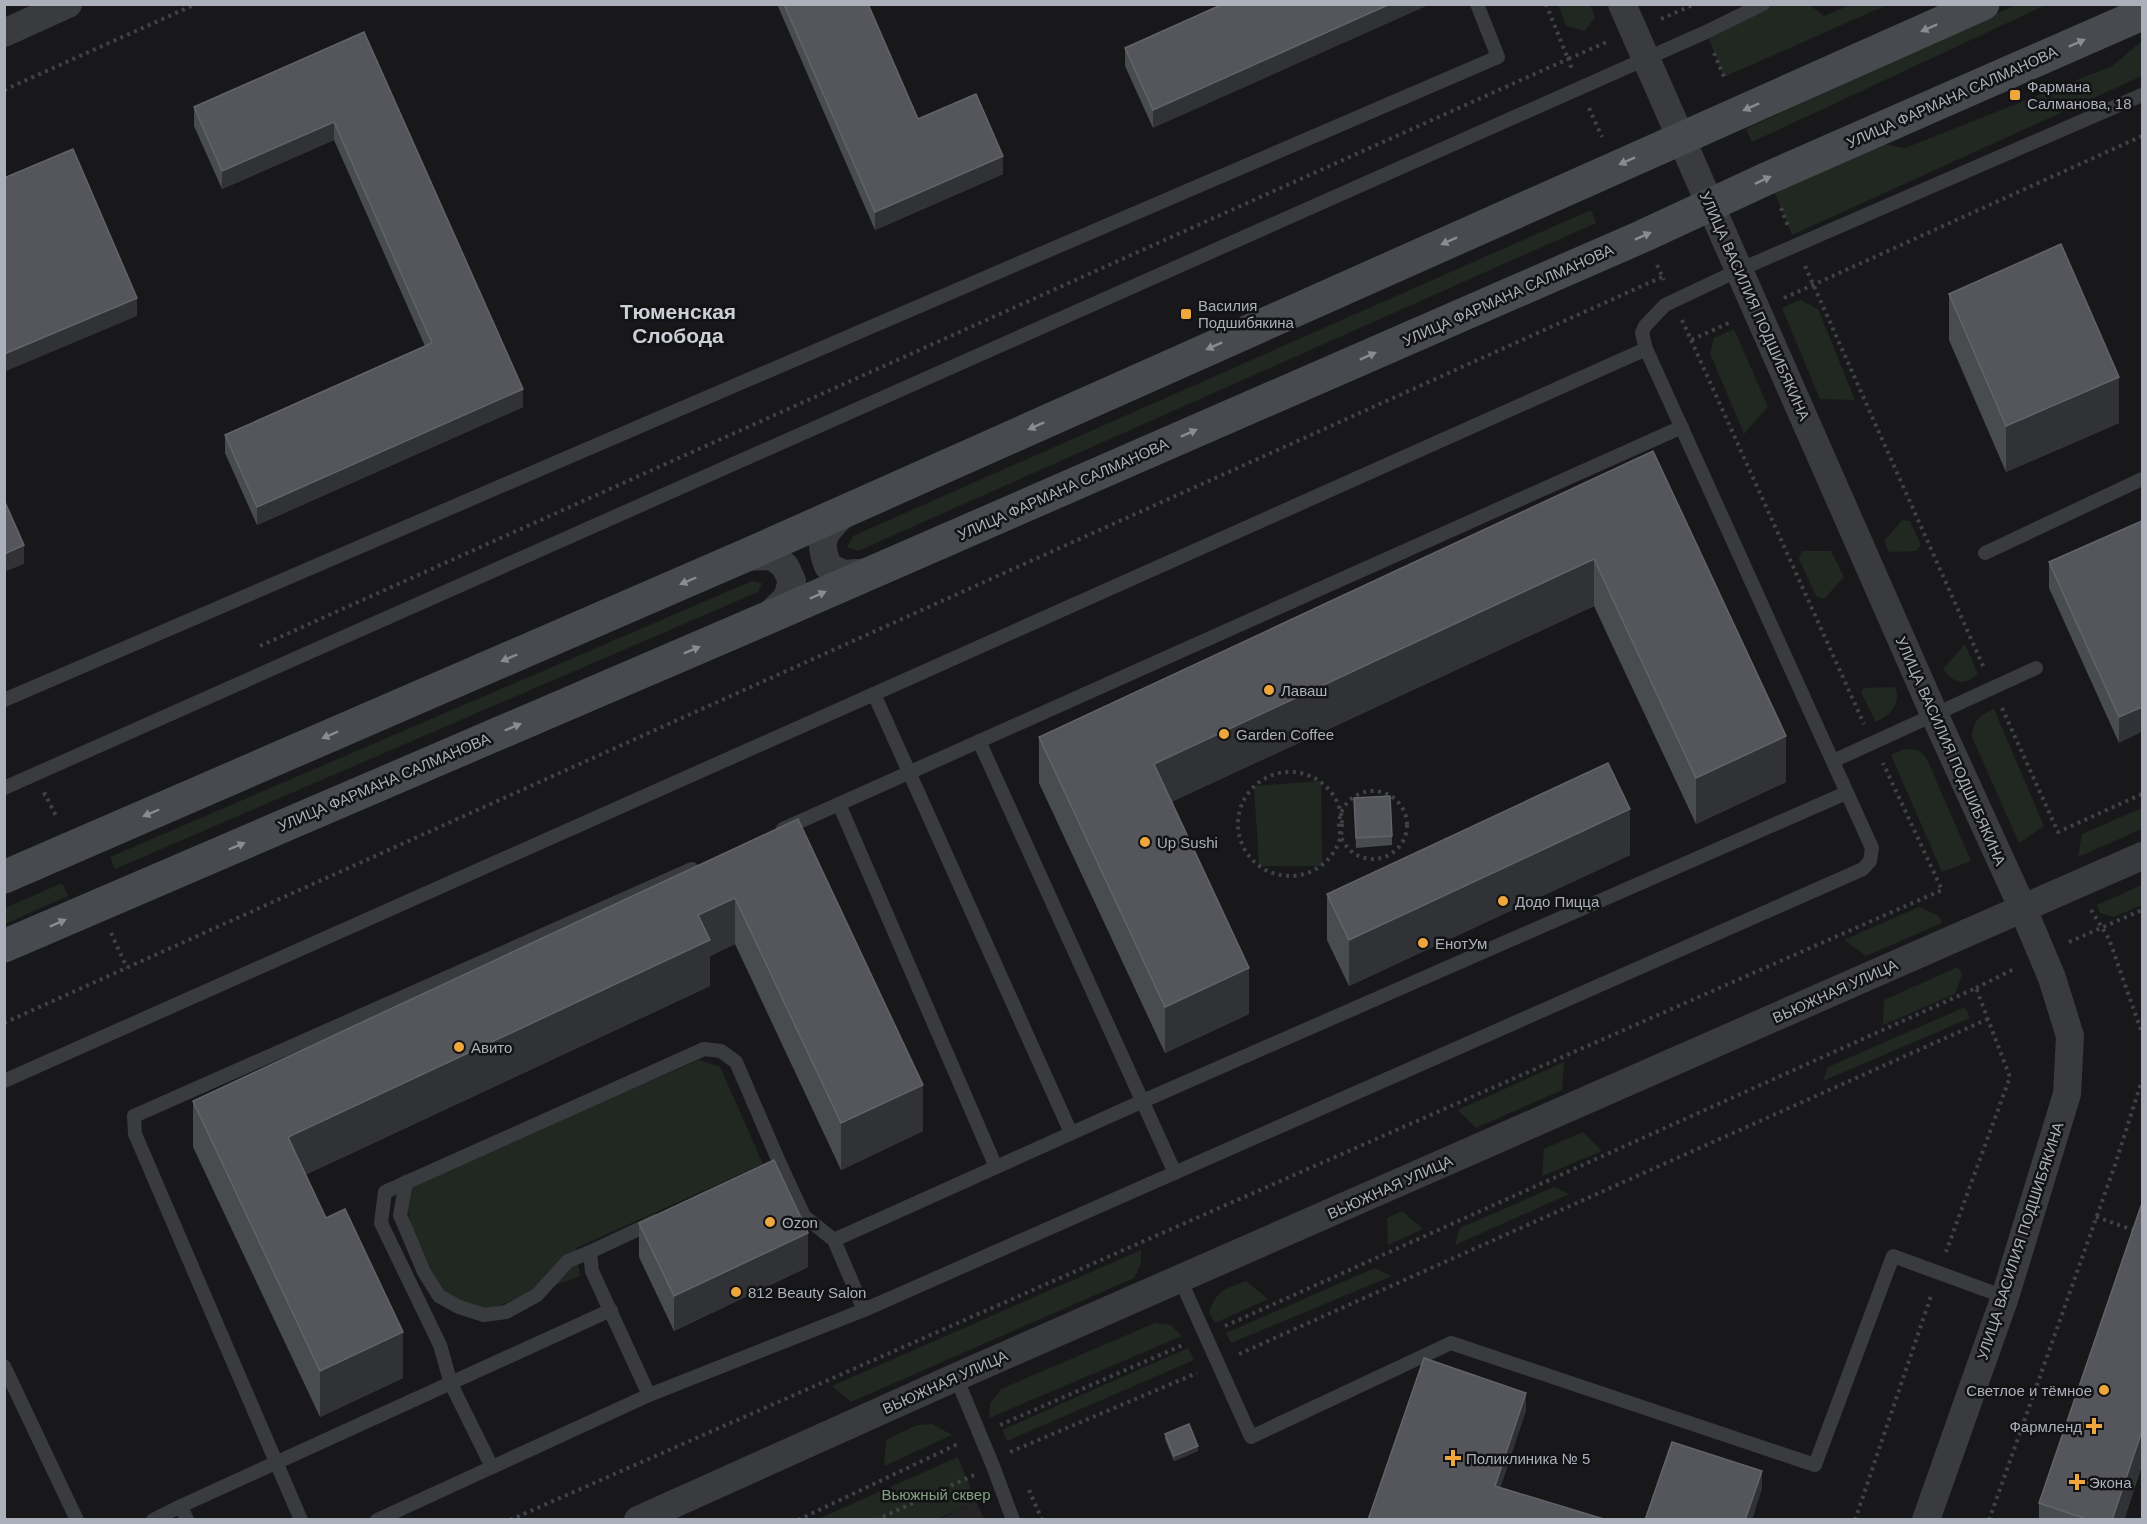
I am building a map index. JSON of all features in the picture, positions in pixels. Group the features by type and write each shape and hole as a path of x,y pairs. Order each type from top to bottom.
{"street":[{"path":"4,33 68,4"},
{"name":"УЛИЦА ВАСИЛИЯ ПОДШИБЯКИНА","path":"1622,4 1935,716 2023,909 2052,978 2070,1036 2067,1094 2005,1297 1926,1520"},
{"name":"УЛИЦА ФАРМАНА САЛМАНОВА","path":"4,877 742,557 1983,4"},
{"name":"УЛИЦА ФАРМАНА САЛМАНОВА","path":"4,946 765,619 2142,14"},
{"name":"УЛИЦА ФАРМАНА САЛМАНОВА","path":"846,511 824,534 822,550 828,566 843,574 872,572"},
{"name":"УЛИЦА ФАРМАНА САЛМАНОВА","path":"742,557 772,556 785,566 792,581 787,598 765,619"},
{"name":"ВЬЮЖНАЯ УЛИЦА","path":"655,1516 956,1377 2142,856"}],"lane":[{"path":"4,700 1498,57 1477,4"},
{"path":"4,788 1763,4"},
{"path":"377,1520 649,1395 864,1310 1863,869 1870,861 1872,848 1646,349 1642,333 1645,326 1665,305 1739,270 2142,95"},
{"path":"4,1081 1646,349"},
{"path":"774,833 1682,427"},
{"path":"1985,553 2142,479"},
{"path":"1833,761 2036,668"},
{"path":"874,694 1071,1133"},
{"path":"979,741 1175,1173"},
{"path":"834,1240 1143,1101 1846,793"},
{"path":"839,804 996,1167"},
{"path":"301,1520 135,1134 134,1116 709,862"},
{"path":"492,1467 451,1384 440,1345 381,1222 385,1192 704,1049 721,1051 736,1062 804,1216 834,1240 864,1310"},
{"path":"759,1174 780,1164"},
{"path":"406,1182 400,1215 424,1272 439,1296 459,1307 484,1315 506,1311 537,1294 568,1261 664,1218"},
{"path":"590,1252 592,1271 649,1395"},
{"path":"1180,1279 1251,1437 1451,1343 1815,1465 1893,1256 2005,1297"},
{"path":"153,1520 275,1462 611,1310"},
{"path":"4,1366 77,1520"},
{"path":"956,1377 1013,1520"},
{"path":"181,1506 187,1520"}],"path":[{"path":"4,90 196,4"},
{"path":"1713,50 1724,77"},
{"path":"256,648 1568,59"},
{"path":"1812,285 2142,136"},
{"path":"1778,202 1792,235"},
{"path":"1804,263 2058,832 2142,794"},
{"path":"4,1023 1662,277"},
{"path":"510,1520 1941,890 1691,340"},
{"path":"1294,772 1309,775 1321,781 1333,793 1340,807 1340,817 1343,823 1334,854 1322,866 1307,873 1291,876 1274,874 1259,866 1248,855 1241,842 1238,827 1239,812 1254,786 1280,773 1294,772"},
{"path":"1340,817 1345,806 1353,798 1363,792 1375,790 1396,799 1407,819 1404,840 1397,849 1378,858 1367,858 1357,854 1348,848 1341,835"},
{"path":"2080,884 2094,917 2109,939 2142,1033"},
{"path":"798,1520 980,1434 1976,988 2010,1077 1939,1274 1855,1520"},
{"path":"876,1520 993,1466 1012,1450 1219,1363 1988,1019"},
{"path":"1989,1520 2142,1080"},
{"path":"2096,1217 2142,1233"}],"shaded area":[{"path":"976,1502 984,1519 938,1520"}],"green space":[{"path":"1558,5 1590,5 1595,17 1585,31 1566,26"},
{"path":"1763,5 1810,5 1824,16 1850,5 1887,5 1724,77 1706,32"},
{"path":"2015,5 2046,5 1752,142 1746,129"},
{"path":"2142,41 2142,76 1792,235 1774,191 1884,144 1905,148 2112,66"},
{"path":"1591,210 1596,223 858,551 847,547 853,536"},
{"path":"1800,300 1818,309 1855,400 1820,399 1782,308"},
{"path":"1734,329 1768,407 1744,434 1710,353 1714,338"},
{"path":"1902,520 1910,521 1921,545 1917,551 1889,552 1884,541"},
{"path":"1802,551 1831,551 1844,577 1824,599 1816,596 1799,559"},
{"path":"752,581 762,583 758,592 115,869 110,857"},
{"path":"1965,644 1978,674 1964,682 1959,682 1951,678 1943,669"},
{"path":"1895,687 1896,704 1886,716 1876,722 1861,692 1864,688"},
{"path":"1994,709 2044,826 2019,843 1972,737 1978,719"},
{"path":"1904,749 1918,750 1926,757 1971,861 1942,872 1891,755"},
{"path":"1321,781 1322,866 1259,866 1254,786"},
{"path":"2142,808 2142,829 2078,857 2082,834"},
{"path":"62,883 68,896 5,924 5,908"},
{"path":"2142,885 2142,905 2114,917 2100,913 2097,905"},
{"path":"1919,907 1939,916 1942,923 1866,956 1844,940"},
{"path":"1958,967 1962,975 1955,994 1883,1025 1884,1000"},
{"path":"1965,1007 1970,1018 1823,1081 1828,1067"},
{"path":"699,1060 720,1067 763,1164 576,1248 580,1276 489,1309 456,1303 442,1292 411,1227 406,1201 411,1184"},
{"path":"1564,1062 1562,1090 1476,1128 1458,1110"},
{"path":"1583,1132 1602,1151 1542,1176 1544,1149"},
{"path":"1554,1187 1569,1194 1455,1245 1460,1228"},
{"path":"1402,1211 1423,1229 1388,1245 1387,1218"},
{"path":"1141,1250 1141,1263 1134,1278 851,1402 832,1386"},
{"path":"1375,1268 1392,1276 1231,1343 1226,1333"},
{"path":"1246,1281 1268,1299 1215,1323 1209,1312 1215,1299 1227,1289"},
{"path":"1155,1323 1171,1325 1182,1336 989,1418 990,1403 1001,1389"},
{"path":"1188,1348 1194,1360 1007,1441 1002,1430"},
{"path":"932,1424 952,1435 884,1466 886,1440 917,1425"},
{"name":"Вьюжный сквер","path":"958,1457 976,1502 938,1519 818,1519"}],"building":[{"path":"784,4 868,4 918,119 976,94 1003,156 875,212"},
{"path":"1223,4 1390,4 1153,110 1125,48"},
{"path":"364,32 523,389 257,507 225,435 432,343 334,122 222,171 194,107"},
{"path":"73,149 137,298 4,354 4,178"},
{"path":"2061,244 2119,377 2006,426 1949,294"},
{"path":"1653,451 1786,736 1696,778 1594,559 1154,764 1249,968 1165,1007 1039,737"},
{"path":"4,500 24,545 4,554"},
{"path":"2142,521 2142,707 2119,717 2049,562"},
{"path":"1608,763 1630,809 1349,940 1327,894"},
{"path":"1390,796 1392,836 1356,838 1354,798"},
{"path":"798,819 923,1085 841,1123 735,898 698,915 710,940 288,1137 326,1218 345,1209 403,1332 320,1371 193,1101"},
{"path":"774,1160 808,1233 674,1296 639,1223"},
{"path":"2141,1206 2142,1431 2112,1520 2089,1520 2039,1503"},
{"name":"Поликлиника № 5","path":"1424,1358 1526,1393 1495,1486 1607,1520 1368,1520"},
{"path":"1189,1424 1198,1446 1174,1456 1165,1434"},
{"path":"1672,1442 1762,1471 1745,1520 1645,1520"}],"place":[{"name":"Фармана Салманова, 18","path":"2015,95"},
{"name":"Василия Подшибякина","path":"1186,314"},
{"name":"Лаваш","path":"1269,690"},
{"name":"Garden Coffee","path":"1224,734"},
{"name":"Up Sushi","path":"1145,842"},
{"name":"Додо Пицца","path":"1503,901"},
{"name":"ЕнотУм","path":"1423,943"},
{"name":"Авито","path":"459,1047"},
{"name":"Ozon","path":"770,1222"},
{"name":"812 Beauty Salon","path":"736,1292"},
{"name":"Светлое и тёмное","path":"2104,1390"},
{"name":"Фармленд","path":"2094,1426"},
{"name":"Поликлиника № 5","path":"1453,1458"},
{"name":"Экона","path":"2077,1482"}],"district":[{"name":"Тюменская Слобода","path":"678,323"}]}
